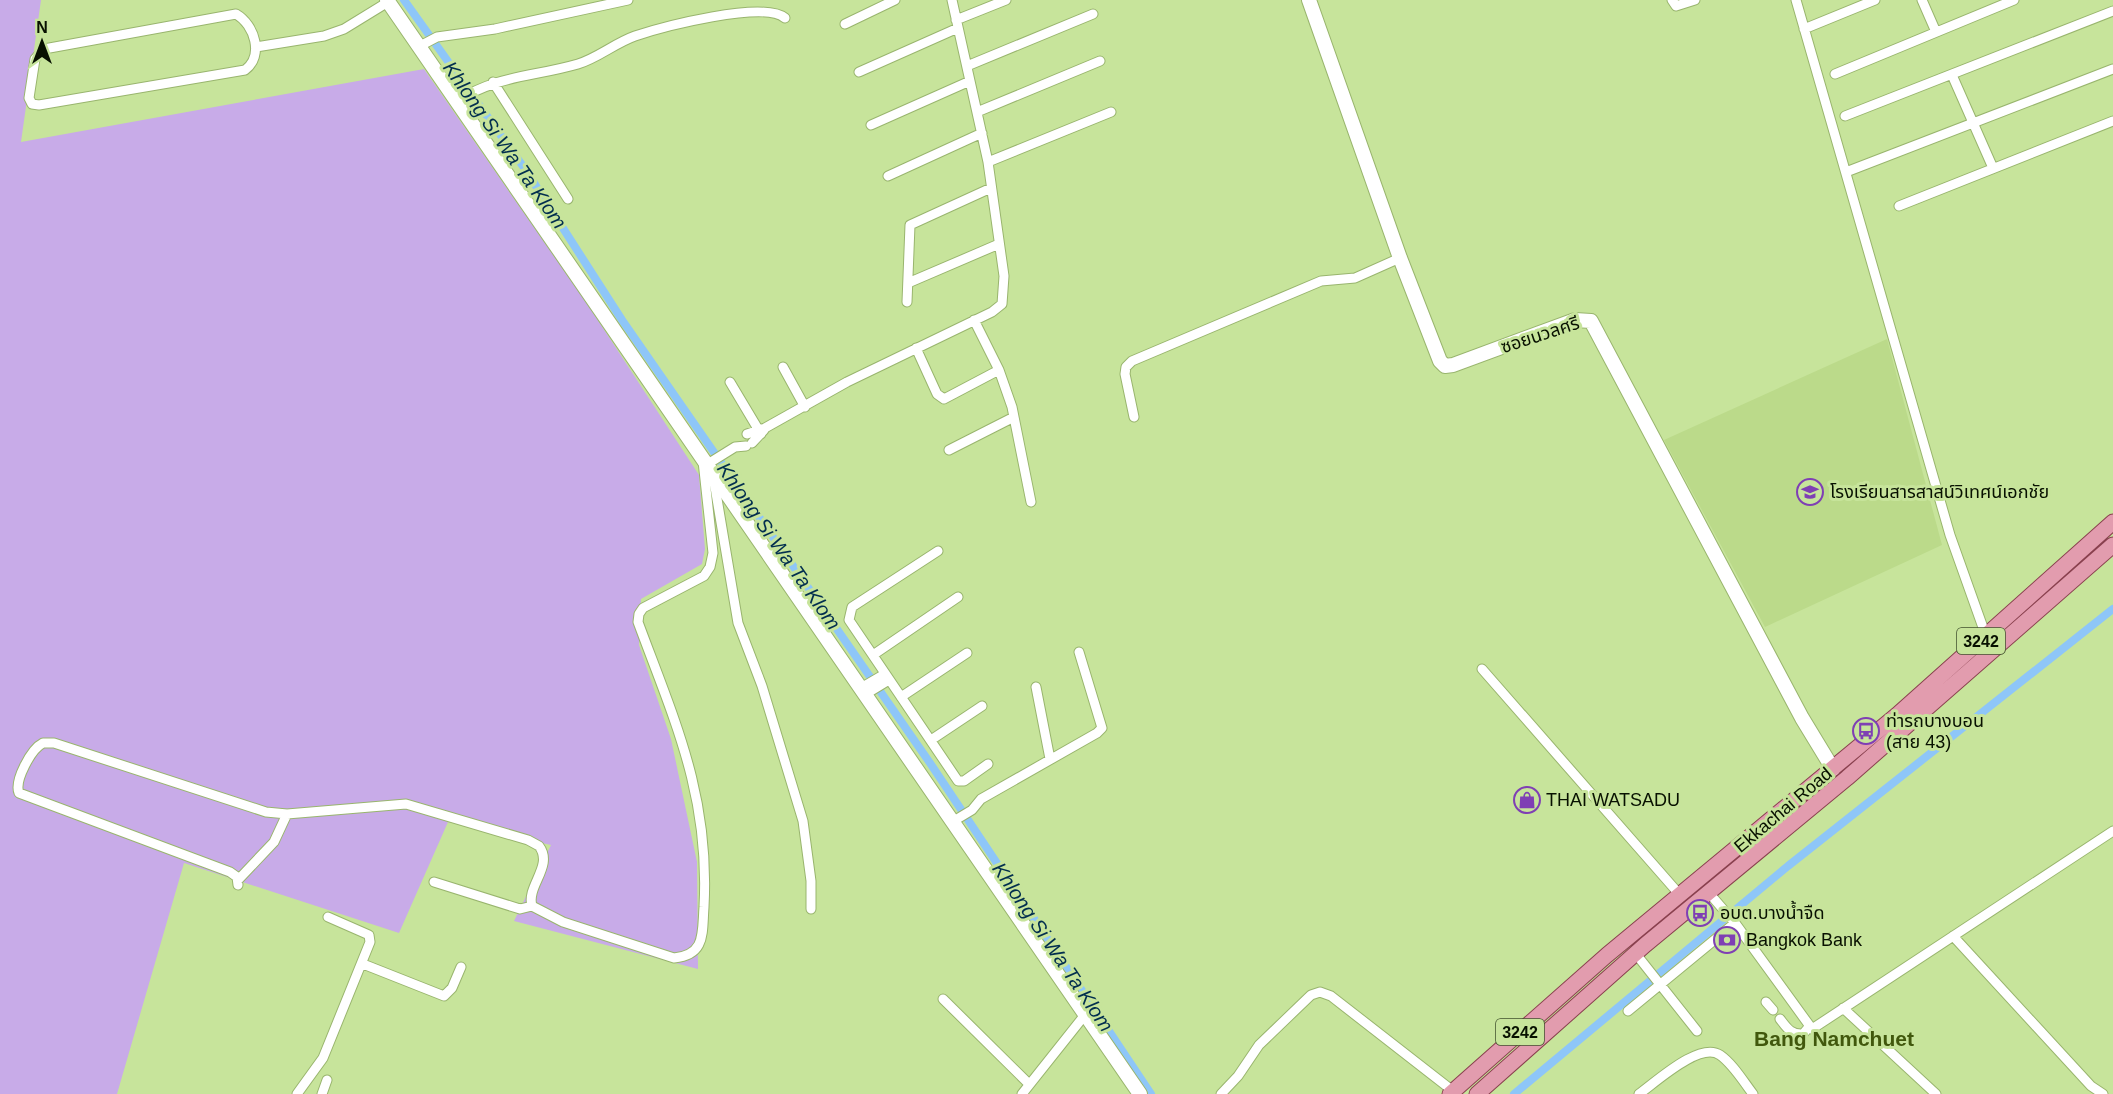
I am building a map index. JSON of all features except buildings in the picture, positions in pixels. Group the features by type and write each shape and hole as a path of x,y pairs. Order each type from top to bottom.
{"main road":[{"name":"Ekkachai Road","path":"1451,1092 1591,969 1833,770 2113,522"},
{"name":"Ekkachai Road","path":"1478,1094 1636,954 1926,710 2113,545"},
{"path":"1591,969 1602,984"}],"street":[{"path":"422,45 437,37 495,29 628,0"},
{"path":"845,24 895,0"},
{"path":"707,467 746,440 847,382 1002,304 1004,276 988,162 952,0"},
{"path":"859,72 1006,0"},
{"name":"ซอยนวลศรี","path":"1309,0 1400,258 1440,361 1445,366 1575,320 1591,321 1802,718 1833,770"},
{"path":"1672,0 1676,6 1680,6 1695,0"},
{"path":"1796,0 1950,535 1986,636"},
{"path":"1804,29 1875,0"},
{"path":"1922,0 1936,32"},
{"path":"1835,74 2014,0"},
{"path":"256,48 324,36 344,29 388,1 461,98 707,467 866,689 956,820 1084,1016 1140,1094"},
{"path":"461,98 493,82 578,64 633,37 746,10 762,9 780,13 785,18"},
{"path":"1845,116 2113,11"},
{"path":"236,14 241,17 252,35 256,48 255,60 245,70 39,105 32,104 29,98 35,59 44,49 236,14"},
{"path":"967,66 1093,14"},
{"path":"977,112 1100,61"},
{"path":"1846,172 2113,69"},
{"path":"1952,75 1993,168"},
{"path":"871,125 970,81"},
{"path":"493,82 568,199"},
{"path":"988,162 1111,112"},
{"path":"1899,206 2113,121"},
{"path":"888,176 982,133"},
{"path":"907,302 910,225 991,188"},
{"path":"908,283 999,243"},
{"path":"1134,417 1125,374 1126,367 1132,361 1321,281 1354,278 1400,258"},
{"path":"974,320 999,370 1014,417 1031,502"},
{"path":"915,348 937,394 944,399 999,370"},
{"path":"783,367 805,407"},
{"path":"730,382 762,431"},
{"path":"949,450 1014,417"},
{"path":"434,882 520,909 532,906 563,922 674,957 687,956 700,945 705,885 701,819 695,783 685,744 638,622 643,608 704,576 710,567 713,554 707,467"},
{"path":"707,467 738,622 762,686 803,821 811,881 811,909"},
{"path":"938,551 852,607 849,620 873,655 883,679 901,698 958,781 964,781 988,764"},
{"path":"873,655 958,597"},
{"path":"956,820 972,810 981,799 1097,733 1101,728 1079,652"},
{"path":"901,698 967,653"},
{"path":"1482,669 1680,895"},
{"path":"866,689 883,679"},
{"path":"1036,687 1050,759"},
{"path":"931,740 982,706"},
{"path":"287,814 274,842 238,882 230,872 19,793 18,782 36,749 43,743 54,743 266,812 287,814 406,804 528,840 540,846 544,861 530,899 532,906"},
{"path":"1709,893 1733,921 1812,1029 2113,831"},
{"path":"297,1094 322,1058 363,964 370,942 369,935 328,917"},
{"path":"1628,1011 1659,982 1733,921"},
{"path":"1953,936 2091,1086 2103,1094"},
{"path":"1636,954 1696,1031"},
{"path":"363,964 444,996 452,988 461,967"},
{"path":"1221,1094 1238,1076 1259,1045 1311,995 1320,992 1331,996 1451,1092"},
{"path":"943,999 1029,1084"},
{"path":"1843,1008 1936,1094"},
{"path":"1022,1094 1084,1016"},
{"path":"1780,1018 1788,1030 1796,1034 1803,1034 1809,1027"},
{"path":"1639,1094 1695,1054 1715,1052 1727,1061 1753,1094"},
{"path":"322,1094 327,1080"}],"shaded area":[{"path":"0,0 41,0 21,142 424,69 588,305 699,475 705,549 702,564 641,599 639,645 671,739 697,862 698,969 514,921 551,845 448,822 399,933 184,863 117,1094 0,1094"},
{"name":"โรงเรียนสารสาสน์วิเทศน์เอกชัย","path":"1887,339 1942,545 1765,627 1664,440"}],"waterway":[{"name":"Khlong Si Wa Ta Klom","path":"404,0 525,169 622,320 930,763 1151,1094"},
{"path":"1514,1094 1788,866 2113,609"}],"place":[{"name":"โรงเรียนสารสาสน์วิเทศน์เอกชัย","path":"1810,492"},
{"name":"ท่ารถบางบอน (สาย 43)","path":"1866,731"},
{"name":"THAI WATSADU","path":"1527,800"},
{"name":"อบต.บางน้ำจืด","path":"1700,913"},
{"name":"Bangkok Bank","path":"1727,940"}],"district":[{"name":"Bang Namchuet","path":"1834,1038"}]}
